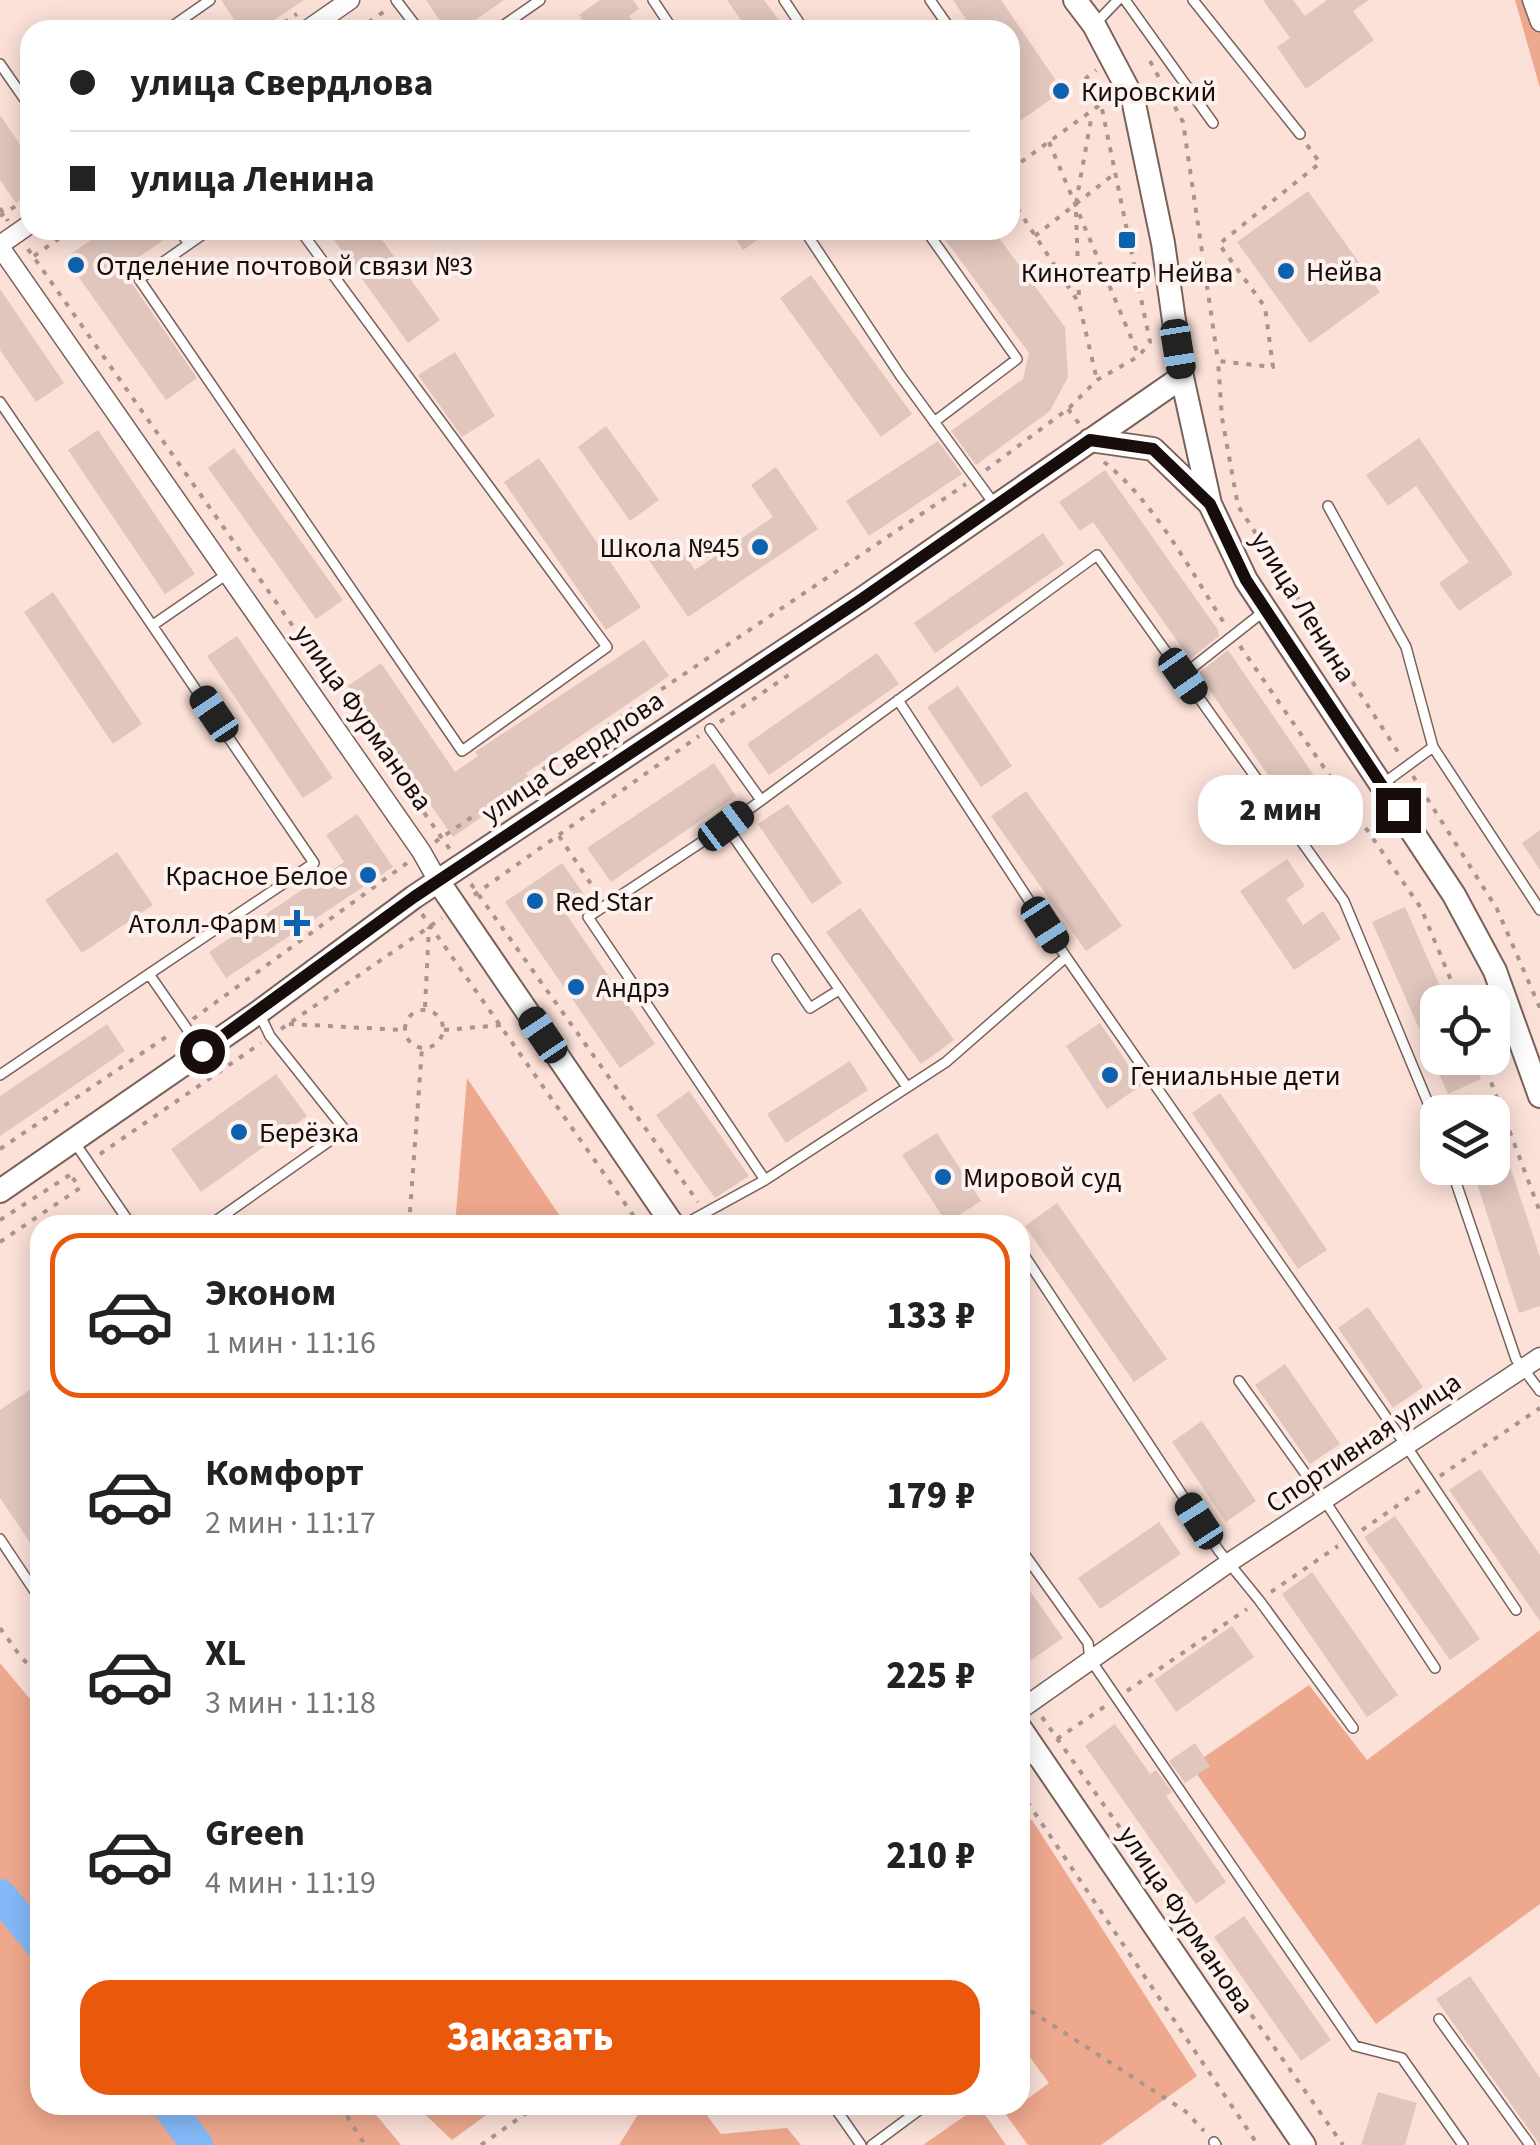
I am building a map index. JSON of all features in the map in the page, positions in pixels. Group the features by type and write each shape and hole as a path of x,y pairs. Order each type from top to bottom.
{"main road":[{"name":"улица Ленина","path":"1075,0 1094,25 1133,99 1164,243 1182,376 1210,504 1246,580 1454,895 1495,971 1540,1096"},
{"name":"улица Свердлова","path":"0,1191 259,1012 438,881 862,599 996,505 1095,449 1182,376"},
{"path":"1095,449 1153,449 1210,504"},
{"name":"улица Фурманова","path":"438,881 666,1215"},
{"name":"улица Фурманова","path":"1030,1763 1304,2145"}],"street":[{"path":"322,20 350,0"},
{"path":"1532,0 1540,22"},
{"name":"улица Фурманова","path":"0,246 421,851 438,881"},
{"name":"Спортивная улица","path":"1030,1703 1230,1562 1540,1357"}],"lane":[{"path":"181,20 210,0"},
{"path":"511,20 540,0"},
{"path":"1094,25 1122,0 1213,123"},
{"path":"1194,0 1300,134"},
{"path":"0,64 20,92"},
{"path":"186,240 189,244"},
{"path":"195,240 139,279 462,751 607,647 307,240"},
{"path":"811,240 934,422 996,505"},
{"path":"933,240 1017,359 934,422"},
{"path":"0,402 314,863 0,1075"},
{"path":"1328,506 1406,646 1433,748 1540,910"},
{"path":"764,1180 588,917 726,826 1097,555 1344,901 1425,1095"},
{"path":"153,625 227,574"},
{"path":"1183,676 1266,610"},
{"path":"898,700 1066,957 1408,1447 1516,1610"},
{"path":"710,729 761,800"},
{"path":"1382,785 1433,748"},
{"path":"726,826 907,1088"},
{"path":"700,1215 764,1180 946,1062 1066,957"},
{"path":"777,958 810,1008 839,990"},
{"path":"149,974 202,1051"},
{"path":"224,1215 345,1130 270,1036 259,1012"},
{"path":"74,1140 124,1215"},
{"path":"1457,1185 1516,1358 1540,1391"},
{"path":"1030,1264 1218,1551 1260,1600 1353,1728"},
{"path":"1238,1381 1350,1538 1436,1668"},
{"path":"0,1539 30,1584"},
{"path":"1030,1562 1088,1643 1090,1660 1355,2046 1402,2058 1464,2145"},
{"path":"1439,2020 1530,2145"},
{"path":"840,2115 861,2145"},
{"path":"872,2145 912,2115"}],"path":[{"path":"371,20 397,1"},
{"path":"1147,55 1182,122 1218,361 1222,418 1238,506 1497,909 1540,1008"},
{"path":"1085,79 1112,57"},
{"path":"27,240 34,256 441,838 975,478 1068,408 1097,380 1139,356 1150,342 1101,104 1020,163"},
{"path":"1092,111 1076,207 1079,302 1097,380"},
{"path":"1218,361 1273,367 1265,307 1219,244 1320,163 1300,134"},
{"path":"1049,142 1139,356"},
{"path":"1035,236 1114,174"},
{"path":"0,208 2,215"},
{"path":"1020,213 1079,302"},
{"path":"15,268 57,240"},
{"path":"1095,449 1122,477 1184,559 1422,908 1453,985"},
{"path":"705,1212 476,894 792,672"},
{"path":"559,836 606,906"},
{"path":"0,1148 186,1024 398,871"},
{"path":"426,1009 429,927"},
{"path":"0,1220 429,927"},
{"path":"429,927 633,1215"},
{"path":"426,1009 439,1016 444,1030 437,1044 422,1048 410,1042 404,1030 410,1015 426,1009"},
{"path":"287,1024 404,1030"},
{"path":"444,1030 502,1025"},
{"path":"410,1215 422,1048"},
{"path":"1488,1075 1540,1212"},
{"path":"40,1215 80,1188 70,1174"},
{"path":"0,1242 30,1222"},
{"path":"1057,1738 1540,1408"},
{"path":"0,1628 30,1666"},
{"path":"1030,1710 1057,1738 1342,2145"},
{"path":"1030,1806 1258,2145"},
{"path":"1030,2011 1184,2111 1215,2144"},
{"path":"346,2115 364,2145"},
{"path":"481,2145 524,2115"}],"shaded area":[{"path":"1515,0 1540,0 1540,88"},
{"path":"467,1078 559,1215 456,1215"},
{"path":"1540,1630 1540,1904 1376,2024 1191,1766 1309,1685 1367,1760"},
{"path":"0,1663 30,1699 30,2115 376,2115 401,2145 0,2145"},
{"path":"1030,1819 1197,2076 1101,2145 1028,2145 1006,2115 1030,2115 1030,2097 1049,2083 1030,2057"},
{"path":"426,2115 486,2115 452,2140"},
{"path":"638,2115 707,2115 721,2134 787,2128 801,2145 619,2145"},
{"path":"966,2115 985,2115 1006,2145 923,2145"}],"building":[{"path":"221,0 304,0 274,20 234,20"},
{"path":"426,0 504,0 475,20 439,20"},
{"path":"600,0 633,0 639,9 629,16 632,20 582,20 579,15"},
{"path":"727,0 764,0 779,20 741,20"},
{"path":"953,0 1001,0 1015,20 966,20"},
{"path":"1263,0 1293,0 1305,16 1327,0 1369,0 1353,11 1374,40 1306,89 1277,47 1290,38"},
{"path":"1020,28 1063,91 1020,121"},
{"path":"0,115 20,145 20,200 16,203 0,180"},
{"path":"1308,191 1380,292 1310,343 1237,242"},
{"path":"91,240 163,240 122,269 197,378 166,400 65,258"},
{"path":"334,240 382,240 440,320 408,343"},
{"path":"736,240 758,240 743,250"},
{"path":"945,240 1000,240 1065,327 1068,377 1050,411 976,465 951,431 1023,379 1029,353"},
{"path":"811,275 912,414 881,437 780,298"},
{"path":"0,289 64,383 36,402 0,350"},
{"path":"455,352 495,416 462,437 418,375"},
{"path":"606,426 659,500 630,521 578,447"},
{"path":"98,430 195,574 165,594 68,450"},
{"path":"1419,438 1513,574 1459,611 1439,583 1469,562 1416,486 1388,506 1366,475"},
{"path":"938,441 962,474 869,536 846,501"},
{"path":"234,448 343,600 316,619 208,468"},
{"path":"539,458 641,607 606,630 504,482"},
{"name":"Школа №45","path":"776,467 818,529 688,617 646,556 673,538 695,570 773,517 751,485"},
{"path":"1105,470 1218,630 1219,636 1190,659 1093,522 1080,531 1059,502"},
{"path":"1043,533 1064,564 935,653 914,623"},
{"path":"53,592 142,724 113,744 24,612"},
{"path":"237,636 333,778 303,798 207,656"},
{"path":"644,640 669,676 526,773 532,782 453,837 348,686 381,663 455,772 478,756 475,752"},
{"path":"1228,650 1343,818 1312,839 1200,676"},
{"path":"877,653 899,684 769,775 747,744"},
{"path":"958,686 1012,766 981,787 927,707"},
{"path":"714,763 736,796 611,882 587,848"},
{"path":"1026,791 1122,926 1086,951 991,816"},
{"path":"788,804 842,883 812,904 758,824"},
{"path":"357,814 393,867 226,978 209,952 344,862 326,835"},
{"path":"1540,830 1540,870 1522,843"},
{"path":"117,852 153,905 82,953 45,900"},
{"path":"1287,859 1305,886 1286,899 1303,925 1323,911 1341,939 1294,970 1240,891"},
{"path":"562,863 585,896 564,911 655,1044 620,1068 505,902"},
{"path":"1405,907 1439,985 1420,985 1420,1031 1372,922"},
{"path":"860,908 954,1040 921,1064 826,932"},
{"name":"Гениальные дети","path":"1100,1023 1142,1085 1107,1109 1066,1046"},
{"path":"107,1024 125,1051 0,1136 0,1096"},
{"path":"850,1061 868,1090 786,1143 767,1114"},
{"name":"Берёзка","path":"276,1074 307,1116 201,1192 171,1149"},
{"path":"1440,1075 1479,1075 1481,1079 1448,1094"},
{"path":"689,1091 749,1176 715,1198 656,1115"},
{"path":"1220,1093 1327,1250 1298,1269 1192,1113"},
{"path":"937,1133 981,1201 959,1215 942,1215 902,1155"},
{"path":"1510,1166 1540,1257 1540,1306 1519,1313 1478,1185 1510,1185"},
{"path":"1057,1203 1167,1359 1134,1382 1030,1233 1030,1222"},
{"path":"1368,1307 1423,1387 1393,1408 1338,1328"},
{"path":"1285,1364 1340,1444 1310,1464 1255,1385"},
{"path":"30,1390 30,1542 0,1498 0,1410"},
{"path":"1202,1421 1256,1501 1226,1522 1172,1442"},
{"path":"1480,1469 1540,1555 1540,1621 1449,1490"},
{"path":"1395,1516 1480,1639 1450,1660 1364,1537"},
{"path":"1159,1522 1181,1554 1100,1609 1078,1578"},
{"path":"1312,1572 1398,1695 1367,1717 1282,1594"},
{"path":"1030,1591 1063,1638 1030,1661"},
{"path":"1232,1626 1254,1657 1176,1712 1154,1680"},
{"path":"1115,1724 1150,1774 1156,1770 1172,1792 1166,1796 1226,1882 1196,1904 1085,1746"},
{"path":"1195,1743 1210,1766 1185,1783 1169,1761"},
{"path":"1244,1916 1331,2040 1301,2061 1214,1937"},
{"path":"1470,1976 1540,2078 1540,2145 1436,1999"},
{"path":"1378,2092 1417,2103 1405,2145 1361,2145"}],"waterway":[{"path":"0,1895 30,1931"},
{"path":"174,2115 197,2145"}],"place":[{"name":"Кировский","path":"1061,91"},
{"name":"Кинотеатр Нейва","path":"1127,240"},
{"name":"Отделение почтовой связи №3","path":"76,265"},
{"name":"Нейва","path":"1286,271"},
{"name":"Школа №45","path":"760,547"},
{"name":"Красное Белое","path":"368,875"},
{"name":"Red Star","path":"535,901"},
{"name":"Атолл-Фарм","path":"297,923"},
{"name":"Андрэ","path":"576,987"},
{"name":"Гениальные дети","path":"1110,1075"},
{"name":"Берёзка","path":"239,1132"},
{"name":"Мировой суд","path":"943,1177"}],"route":[{"path":"202,1051 414,897 862,599 1090,440 1153,449 1210,504 1246,580 1398,810"}]}
